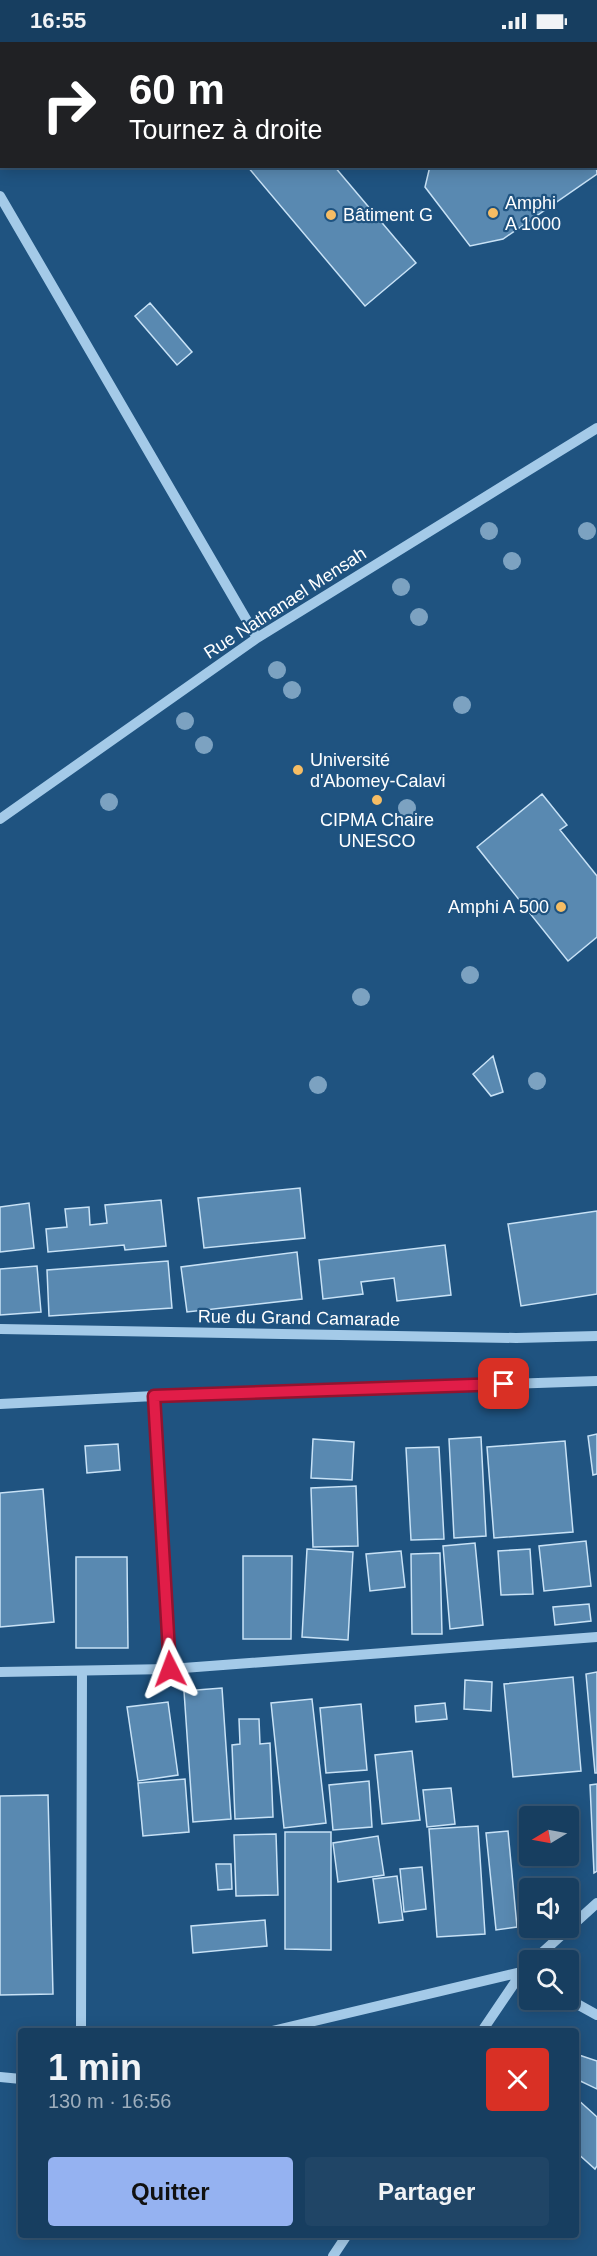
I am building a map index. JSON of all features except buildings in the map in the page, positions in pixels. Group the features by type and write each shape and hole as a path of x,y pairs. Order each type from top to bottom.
{"street":[{"path":"0,196 257,638"},
{"name":"Rue Nathanael Mensah","path":"0,819 257,638 597,428"},
{"name":"Rue du Grand Camarade","path":"0,1329 516,1338 597,1335"},
{"path":"0,1404 154,1396 597,1381"},
{"path":"154,1396 170,1669"},
{"path":"0,1672 170,1669 597,1637"},
{"path":"81,2028 82,1671"},
{"path":"545,1950 597,1902"},
{"path":"285,2028 519,1973"},
{"path":"484,2028 519,1982"},
{"path":"579,2005 597,2015"},
{"path":"0,2077 18,2079"},
{"path":"333,2256 344,2238"}],"place":[{"name":"Amphi A 1000","path":"493,213"},
{"name":"Bâtiment G","path":"331,215"},
{"name":"Université d'Abomey-Calavi","path":"298,770"},
{"name":"CIPMA Chaire UNESCO","path":"377,800"},
{"name":"Amphi A 500","path":"561,907"}],"route":[{"path":"170,1669 154,1396 504,1384"}]}
